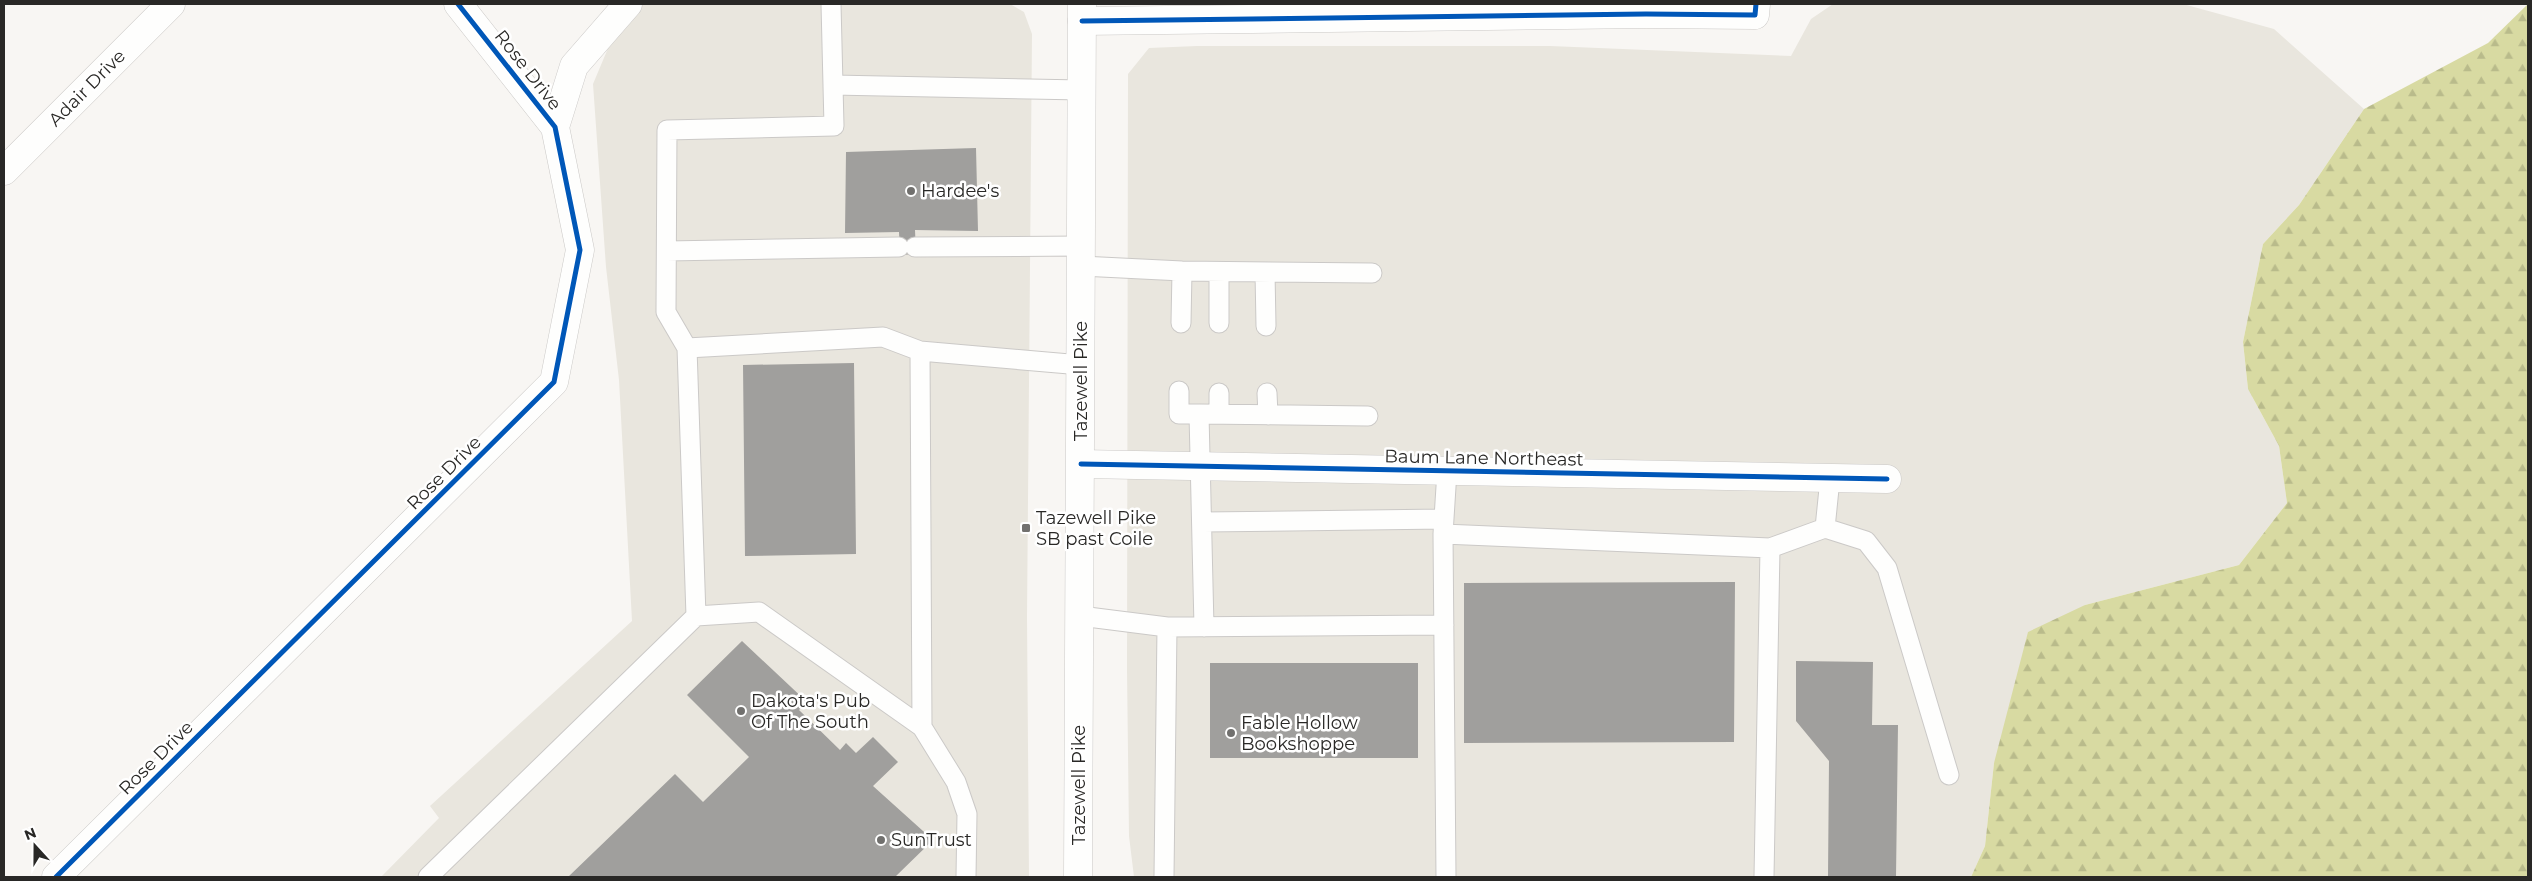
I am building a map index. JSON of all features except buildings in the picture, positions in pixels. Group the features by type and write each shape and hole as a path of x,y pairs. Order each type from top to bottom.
{"street":[{"name":"Adair Drive","path":"4,171 171,4"},
{"name":"Rose Drive","path":"56,877 554,382 580,250 555,127 458,4"},
{"name":"Rose Drive","path":"555,127 574,66 628,4"},
{"path":"1082,12 1646,14 1755,9"},
{"name":"Tazewell Pike","path":"1078,877 1082,12"},
{"name":"Baum Lane Northeast","path":"1081,464 1886,479"}],"lane":[{"path":"696,616 687,348 666,312 667,130 834,126 831,4"},
{"path":"833,84 1082,90"},
{"path":"667,251 907,247 1081,256 1182,271 1372,273"},
{"path":"1181,323 1182,271"},
{"path":"1219,272 1219,323"},
{"path":"1265,272 1266,326"},
{"path":"687,348 883,338 920,351 1081,365"},
{"path":"920,351 922,727"},
{"path":"1179,391 1179,414 1368,416"},
{"path":"1219,393 1220,414"},
{"path":"1267,393 1268,415"},
{"path":"1199,414 1204,627"},
{"path":"1446,877 1444,526 1447,471"},
{"path":"1825,528 1830,479"},
{"path":"1203,522 1444,526 1770,548 1825,528 1866,541 1887,568 1949,775"},
{"path":"1764,877 1770,548"},
{"path":"428,877 696,616 759,612 922,727 956,782 967,814 966,877"},
{"path":"1080,616 1167,627 1444,625"},
{"path":"1164,877 1167,627"}],"shaded area":[{"path":"643,4 1010,4 1024,12 1032,34 1027,617 1029,877 381,877 439,818 430,806 632,621 619,380 606,267 593,84 614,34"},
{"path":"1833,4 2183,4 2274,29 2364,109 2299,205 2263,244 2243,342 2248,389 2279,446 2287,503 2239,565 2085,605 1994,763 1985,846 1971,877 1134,877 1129,836 1127,670 1128,74 1149,48 1197,46 1550,46 1791,56 1811,19"}],"green space":[{"path":"2528,4 2528,877 1971,877 1985,846 1994,763 2028,632 2085,605 2239,565 2287,503 2279,446 2248,389 2243,342 2263,244 2299,205 2364,109 2488,43"}],"cycle path":[{"path":"56,877 554,382 580,250 555,127 458,4"},
{"path":"1082,21 1646,14 1755,15 1756,4"},
{"path":"1081,464 1887,479"}],"place":[{"name":"Hardee's","path":"911,191"},
{"name":"Tazewell Pike SB past Coile","path":"1026,528"},
{"name":"Dakota's Pub Of The South","path":"741,711"},
{"name":"Fable Hollow Bookshoppe","path":"1231,733"},
{"name":"SunTrust","path":"881,840"}]}
